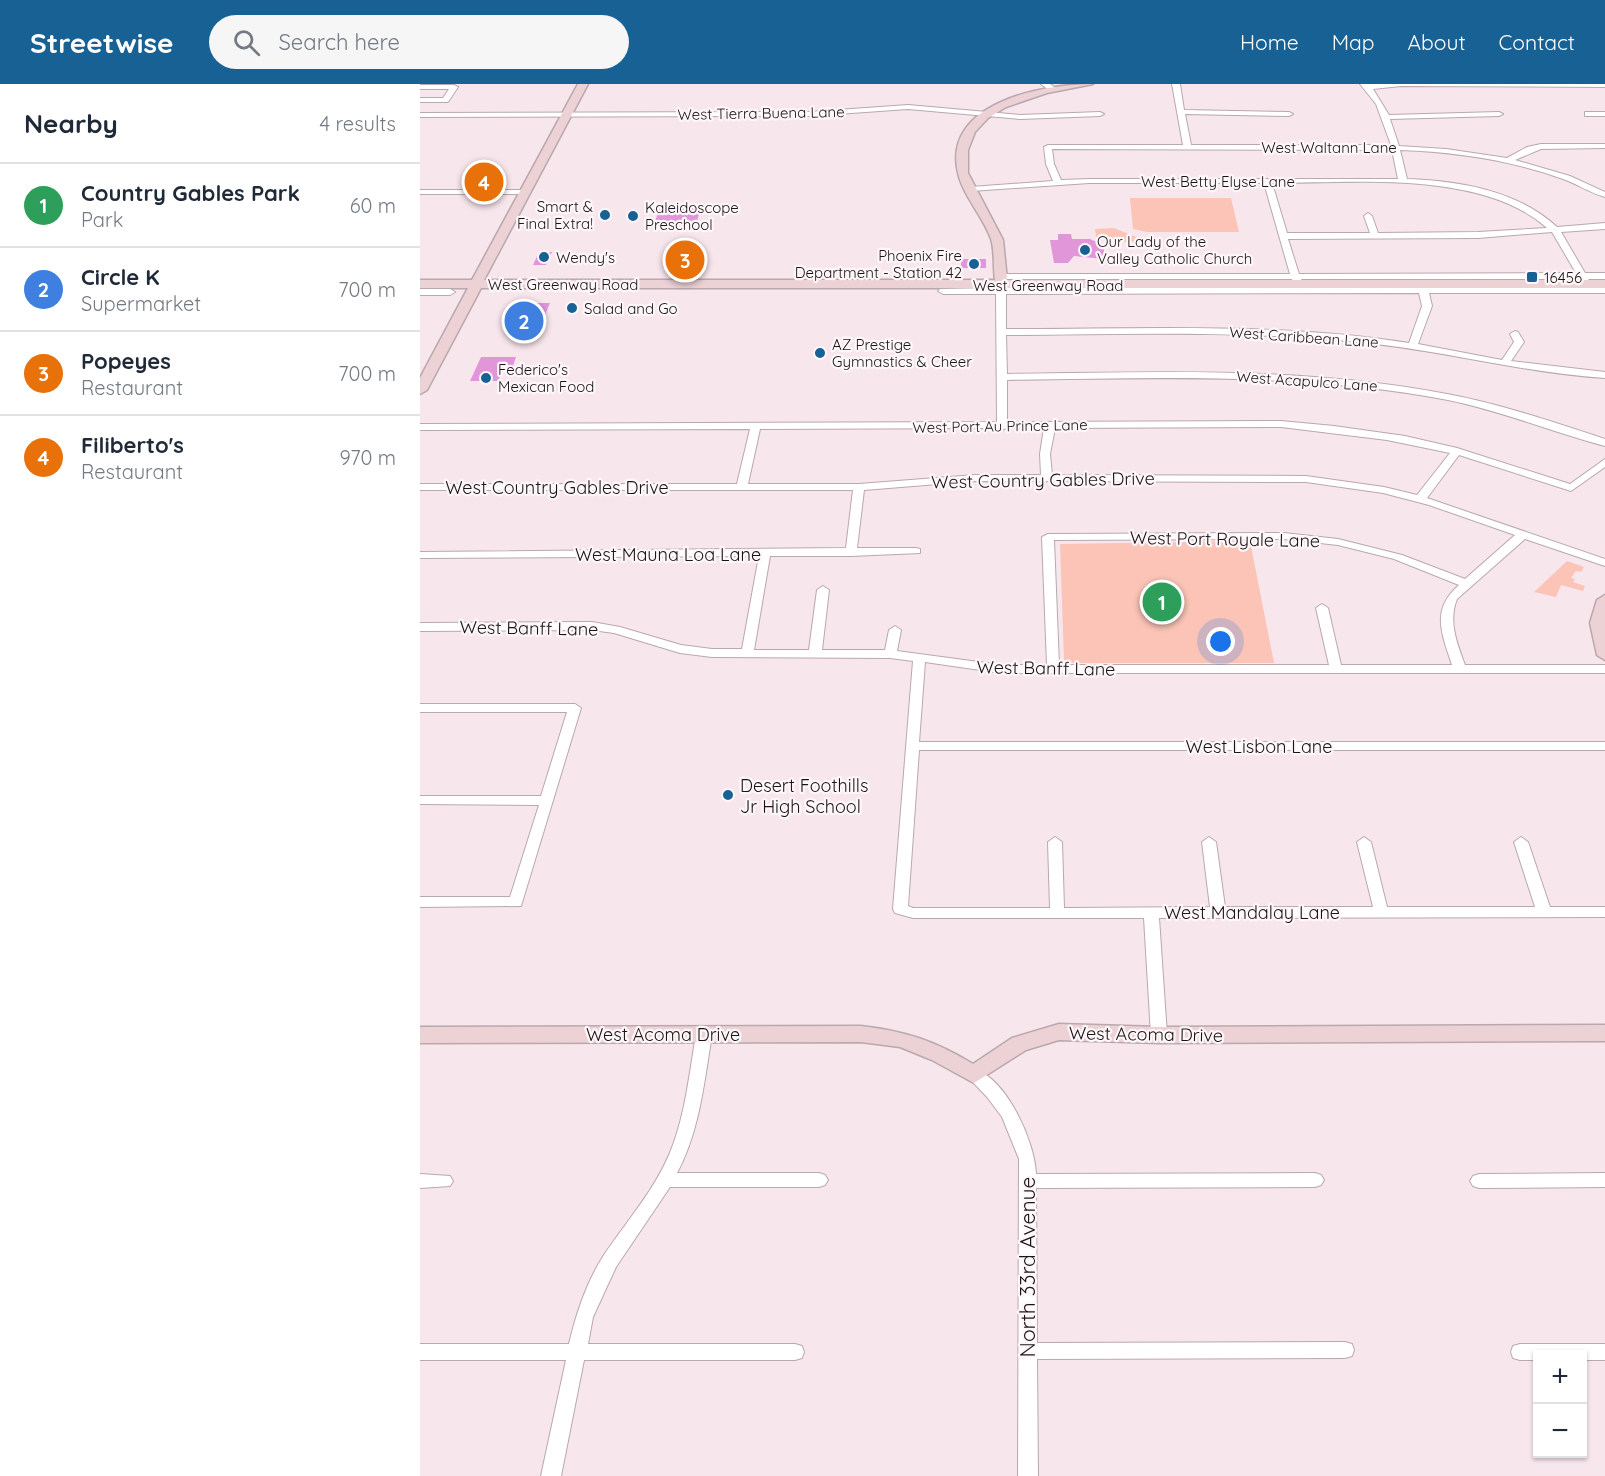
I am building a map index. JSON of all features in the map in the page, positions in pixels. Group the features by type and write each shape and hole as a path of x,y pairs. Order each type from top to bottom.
{"main road":[{"path":"422,383 478,284 583,84"},
{"path":"1001,284 996,237 963,172 961,161 963,148 974,127 986,114 1016,98 1049,86 1088,84"},
{"name":"West Greenway Road","path":"420,284 1001,284 1296,280 1421,287 1584,280 1605,284"},
{"path":"1605,596 1598,623 1605,655"},
{"name":"West Acoma Drive","path":"420,1035 861,1034 903,1039 940,1054 975,1075 993,1059 1019,1044 1059,1032 1159,1035 1605,1033"}],"street":[{"path":"1176,84 1188,147"},
{"path":"1366,86 1401,84 1604,85"},
{"path":"1366,86 1373,92 1396,147 1402,181"},
{"path":"420,87 454,87 445,100 420,100"},
{"name":"West Tierra Buena Lane","path":"420,115 810,114 907,107 1047,117 1100,114"},
{"path":"1180,112 1289,114"},
{"path":"1384,117 1499,114"},
{"path":"1588,114 1605,114"},
{"path":"1508,161 1522,150 1536,146 1605,146"},
{"name":"West Waltann Lane","path":"1058,182 1050,164 1048,147 1396,147 1444,150 1508,161 1556,174 1605,195"},
{"path":"1267,181 1296,280"},
{"name":"West Betty Elyse Lane","path":"971,189 1058,182 1267,181 1402,181 1465,188 1516,204 1535,213 1555,231 1584,280"},
{"path":"1592,189 1605,186"},
{"path":"1455,197 1465,188"},
{"path":"420,192 526,192"},
{"path":"1368,216 1375,236"},
{"path":"1283,236 1555,231 1605,226"},
{"name":"West Greenway Road","path":"1296,280 1584,280 1605,276"},
{"path":"1001,284 1002,427"},
{"name":"West Greenway Road","path":"943,291 1001,284 1605,290"},
{"path":"1413,346 1427,306 1421,287"},
{"path":"420,292 450,292"},
{"name":"West Caribbean Lane","path":"1001,332 1259,332 1413,346 1556,372 1605,375"},
{"path":"1505,363 1519,342 1515,334"},
{"name":"West Acapulco Lane","path":"1001,377 1256,376 1354,383 1492,407 1605,442"},
{"name":"West Port Au Prince Lane","path":"420,427 755,428 1281,424 1384,436 1457,451 1571,488 1605,462"},
{"path":"1047,478 1046,454 1050,426"},
{"path":"742,487 755,428"},
{"path":"1420,500 1457,451"},
{"name":"West Country Gables Drive","path":"420,487 859,487 954,478 1296,479 1349,484 1420,500 1522,534 1605,568"},
{"path":"851,554 859,487"},
{"path":"1460,669 1446,621 1452,597 1522,534"},
{"name":"West Port Royale Lane","path":"1053,669 1048,537 1284,536 1338,542 1398,557 1467,584"},
{"name":"West Mauna Loa Lane","path":"420,555 851,554 916,551"},
{"path":"747,654 765,554"},
{"name":"West Country Gables Drive","path":"1582,557 1605,563"},
{"path":"815,654 823,590"},
{"path":"1322,608 1336,669"},
{"name":"West Banff Lane","path":"420,627 592,626 616,630 695,652 890,654 1001,669 1605,669"},
{"path":"890,654 895,630"},
{"path":"912,746 919,658"},
{"path":"420,708 575,708 516,902 420,902"},
{"name":"West Lisbon Lane","path":"912,746 1605,746"},
{"name":"West Mandalay Lane","path":"912,746 900,909 913,913 1605,912"},
{"path":"420,800 547,801"},
{"path":"1055,842 1057,913"},
{"path":"1209,842 1218,912"},
{"path":"1364,842 1381,912"},
{"path":"1521,842 1544,912"},
{"path":"1151,913 1159,1035"},
{"path":"551,1476 584,1317 609,1262 664,1180 688,1126 704,1035"},
{"name":"North 33rd Avenue","path":"975,1075 990,1087 1013,1122 1027,1159 1028,1476"},
{"path":"664,1180 819,1180"},
{"path":"1028,1181 1315,1180"},
{"path":"1479,1181 1605,1180"},
{"path":"420,1181 444,1181"},
{"path":"1028,1351 1345,1350"},
{"path":"420,1352 795,1352"},
{"path":"1520,1352 1605,1352"}],"shaded area":[{"path":"1130,198 1231,198 1239,232 1147,232 1133,229"},
{"path":"1114,228 1147,242 1106,242 1105,239 1096,237 1095,229"},
{"path":"1250,541 1274,663 1072,663 1064,660 1060,544"},
{"path":"1567,561 1584,567 1581,572 1576,571 1571,578 1575,579 1573,582 1585,586 1583,591 1561,585 1556,597 1534,592"}],"building":[{"path":"672,206 701,208 696,224 654,224 660,208"},
{"name":"Our Lady of the Valley Catholic Church","path":"1058,234 1071,234 1072,239 1090,239 1104,245 1103,259 1074,256 1068,263 1054,263 1050,240 1058,240"},
{"name":"Wendy's","path":"539,252 552,252 546,265 533,265"},
{"path":"679,253 695,253 692,262 676,264"},
{"name":"Phoenix Fire Department - Station 42","path":"961,259 986,259 986,268 961,268"},
{"path":"519,303 550,303 541,324 509,324"},
{"path":"481,357 516,357 512,369 504,369 498,381 470,381"}],"place":[{"name":"Filiberto's","path":"484,182"},
{"name":"Smart & Final Extra!","path":"605,215"},
{"name":"Kaleidoscope Preschool","path":"633,216"},
{"name":"Our Lady of the Valley Catholic Church","path":"1085,250"},
{"name":"Wendy's","path":"544,257"},
{"name":"Popeyes","path":"685,260"},
{"name":"Phoenix Fire Department - Station 42","path":"974,264"},
{"name":"16456","path":"1532,277"},
{"name":"Salad and Go","path":"572,308"},
{"name":"Circle K","path":"524,321"},
{"name":"AZ Prestige Gymnastics & Cheer","path":"820,353"},
{"name":"Federico's Mexican Food","path":"486,378"},
{"name":"Country Gables Park","path":"1162,602"},
{"name":"Desert Foothills Jr High School","path":"728,795"}]}
